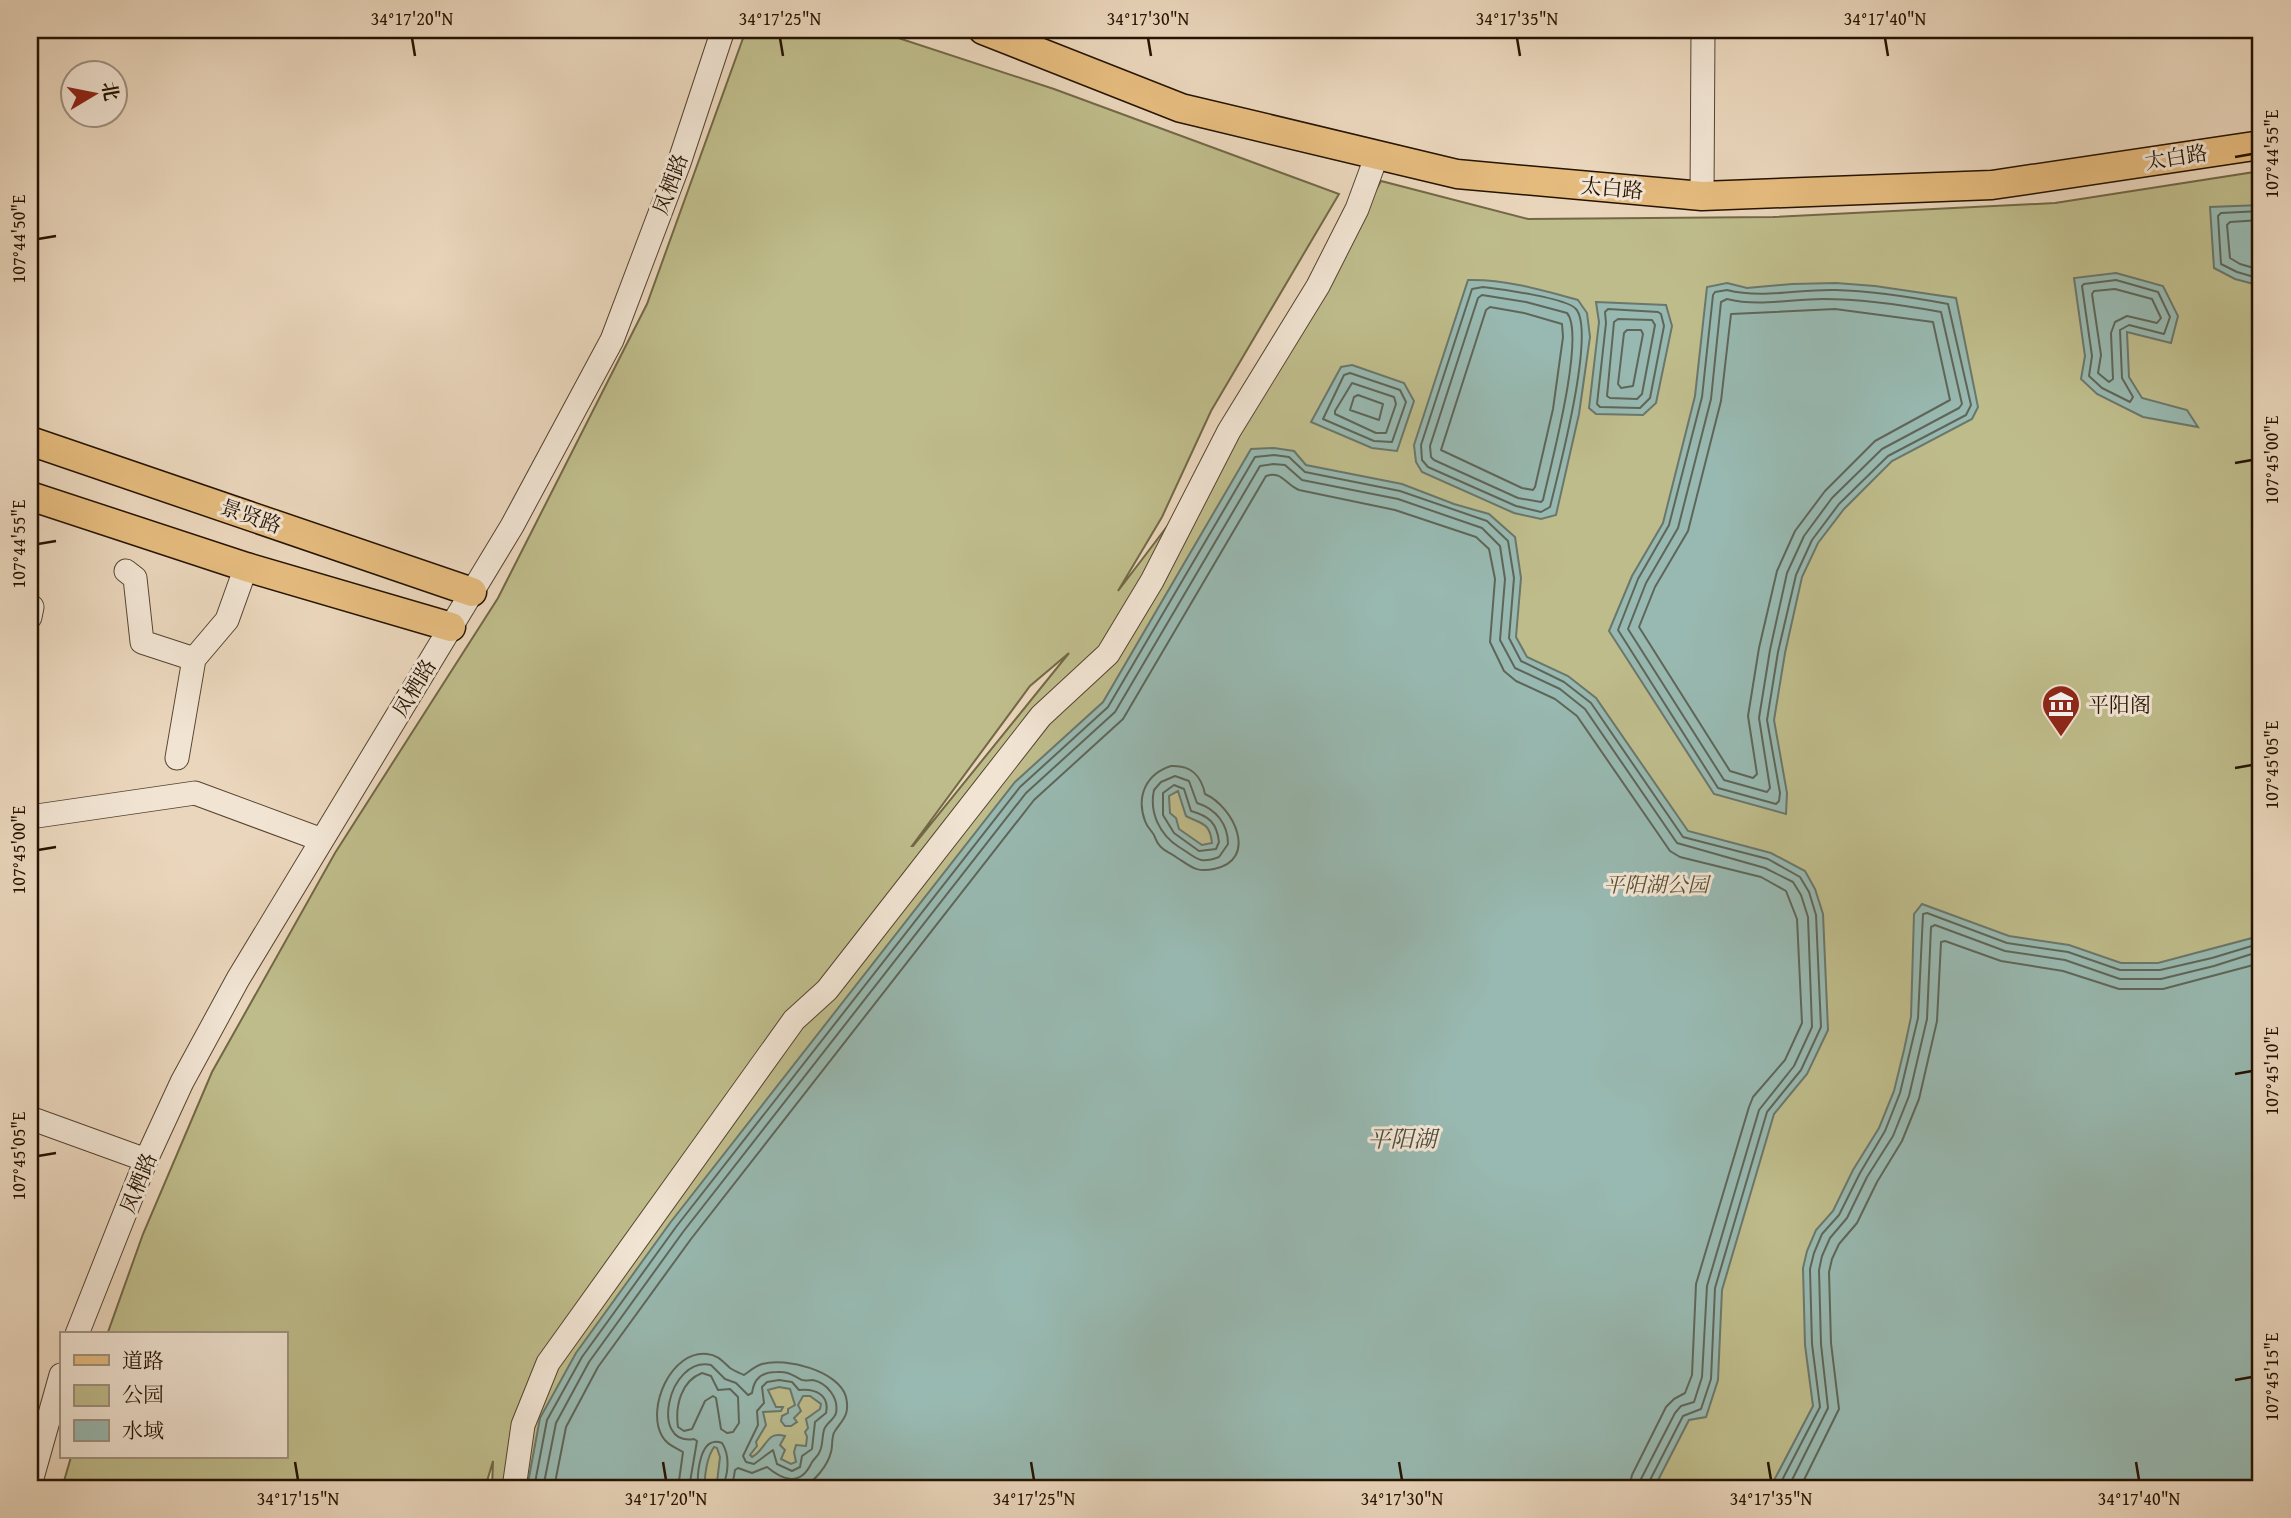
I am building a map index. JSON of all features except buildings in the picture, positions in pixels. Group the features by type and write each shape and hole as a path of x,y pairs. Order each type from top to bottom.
{"main road":[{"name":"太白路","path":"983,30 1181,108 1457,174 1702,195 1993,185 2261,145"},
{"name":"景贤路","path":"30,441 472,592"},
{"path":"30,496 246,567 451,628"}],"street":[{"name":"凤栖路","path":"78,1332 146,1160 182,1082 232,990 512,526 612,341 679,163 723,30"},
{"path":"1702,195 1703,30"},
{"path":"514,1488 523,1425 555,1352 794,1020 827,990 1041,716 1108,654 1152,581 1229,431 1318,286 1357,209 1377,155"},
{"path":"177,758 194,659 227,620 246,567"},
{"path":"127,571 135,578 142,642 194,659"},
{"path":"30,817 195,793 322,840"},
{"path":"30,1118 146,1160"},
{"path":"30,1485 60,1379"}],"green space":[{"name":"平阳湖公园","path":"746,30 874,30 1054,89 1339,194 1211,411 1162,517 1118,591 1248,420 1381,181 1528,219 1773,217 2055,203 2261,171 2261,1488 492,1488 493,1461 485,1488 62,1488 71,1458 287,1458 287,1332 108,1332 143,1234 212,1072 335,853 498,598 647,304","holes":["1069,653 913,846 1030,686"]}],"water":[{"path":"2261,205 2261,286 2235,279 2214,268 2210,207"},
{"path":"2116,273 2163,286 2178,316 2171,343 2127,332 2129,377 2142,398 2187,410 2198,427 2143,417 2097,394 2081,379 2085,356 2074,278"},
{"path":"1468,280 1510,283 1564,296 1578,300 1587,313 1590,337 1579,414 1556,515 1541,519 1514,513 1422,472 1416,462 1414,445"},
{"path":"1727,283 1747,288 1836,283 1956,298 1978,407 1972,419 1892,461 1844,509 1818,543 1802,577 1774,720 1787,793 1786,814 1714,794 1609,631 1632,576 1663,523 1695,396 1707,287"},
{"path":"1596,302 1666,305 1672,326 1656,403 1643,415 1596,414 1589,408 1599,322"},
{"path":"1352,365 1404,383 1414,401 1397,451 1372,448 1311,422 1341,367"},
{"name":"平阳湖","path":"1251,449 1294,451 1306,465 1402,484 1489,514 1515,537 1521,578 1516,637 1527,657 1568,676 1596,698 1688,831 1771,853 1805,871 1815,889 1823,914 1828,1030 1807,1074 1774,1114 1722,1290 1718,1380 1706,1417 1689,1420 1654,1488 706,1488 717,1482 720,1457 714,1447 706,1467 705,1488 527,1488 540,1418 576,1353 670,1223 1015,782 1103,702","holes":["1178,791 1186,816 1207,827 1212,843 1202,845 1179,829 1176,818 1170,813 1169,796","779,1387 790,1389 795,1405 782,1416 781,1421 785,1426 797,1422 794,1418 801,1411 798,1405 803,1396 810,1396 821,1404 820,1409 806,1419 806,1446 796,1445 796,1462 791,1464 781,1459 785,1450 780,1445 785,1436 770,1438 757,1454 752,1457 750,1455 766,1425 763,1412 781,1411 783,1407 776,1407 768,1390"]},
{"path":"1922,904 2009,936 2069,945 2121,963 2158,963 2252,938 2261,930 2261,1488 1770,1488 1813,1406 1805,1345 1803,1268 1807,1251 1816,1230 1833,1211 1853,1170 1879,1128 1894,1091 1911,1017 1914,914"}],"place":[{"name":"平阳阁","path":"2061,738"}]}
